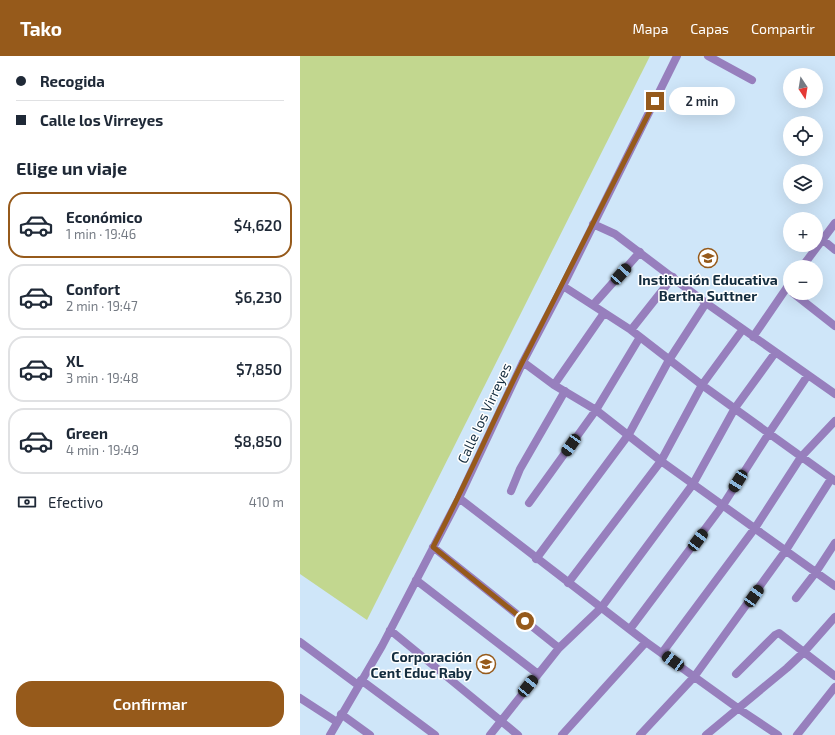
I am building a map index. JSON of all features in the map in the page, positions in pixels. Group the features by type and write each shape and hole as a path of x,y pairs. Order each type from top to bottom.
{"street":[{"name":"Calle los Virreyes","path":"330,735 390,630 459,498 522,362 563,286 678,56"},
{"path":"708,56 752,80"},
{"path":"835,223 823,240 835,250"},
{"path":"593,224 615,234 673,277 706,304 835,394"},
{"path":"593,305 640,252"},
{"path":"807,260 814,252"},
{"path":"631,330 673,277"},
{"path":"563,286 631,330 702,385 833,480 786,550 694,677 640,735"},
{"path":"753,336 783,298"},
{"path":"803,300 835,326"},
{"path":"536,559 628,434 669,360 706,304"},
{"path":"554,385 604,313"},
{"path":"568,583 661,461 702,385 742,329"},
{"path":"529,503 596,410 640,337"},
{"path":"490,735 559,648 602,608 693,484 735,408 775,353"},
{"path":"522,362 554,385 596,410 661,461 835,586"},
{"path":"630,629 723,506 808,375"},
{"path":"510,491 520,469 565,391"},
{"path":"662,654 755,528 801,456 835,420"},
{"path":"459,498 509,535 536,559 662,654 778,735"},
{"path":"796,598 816,572 835,542"},
{"path":"433,547 559,648"},
{"path":"416,580 538,674"},
{"path":"706,735 739,709 804,652 835,617"},
{"path":"390,630 518,735"},
{"path":"736,674 774,634 779,633 835,676"},
{"path":"300,642 435,735"},
{"path":"562,735 646,642"},
{"path":"797,735 835,687"},
{"path":"300,698 337,722"},
{"path":"341,714 370,735"}],"green space":[{"path":"300,56 650,56 367,620 300,574"}],"place":[{"name":"Institución Educativa Bertha Suttner","path":"708,258"},
{"name":"Corporación Cent Educ Raby","path":"486,664"}],"route":[{"path":"525,621 433,547 459,498 522,362 563,286 655,101"}]}
